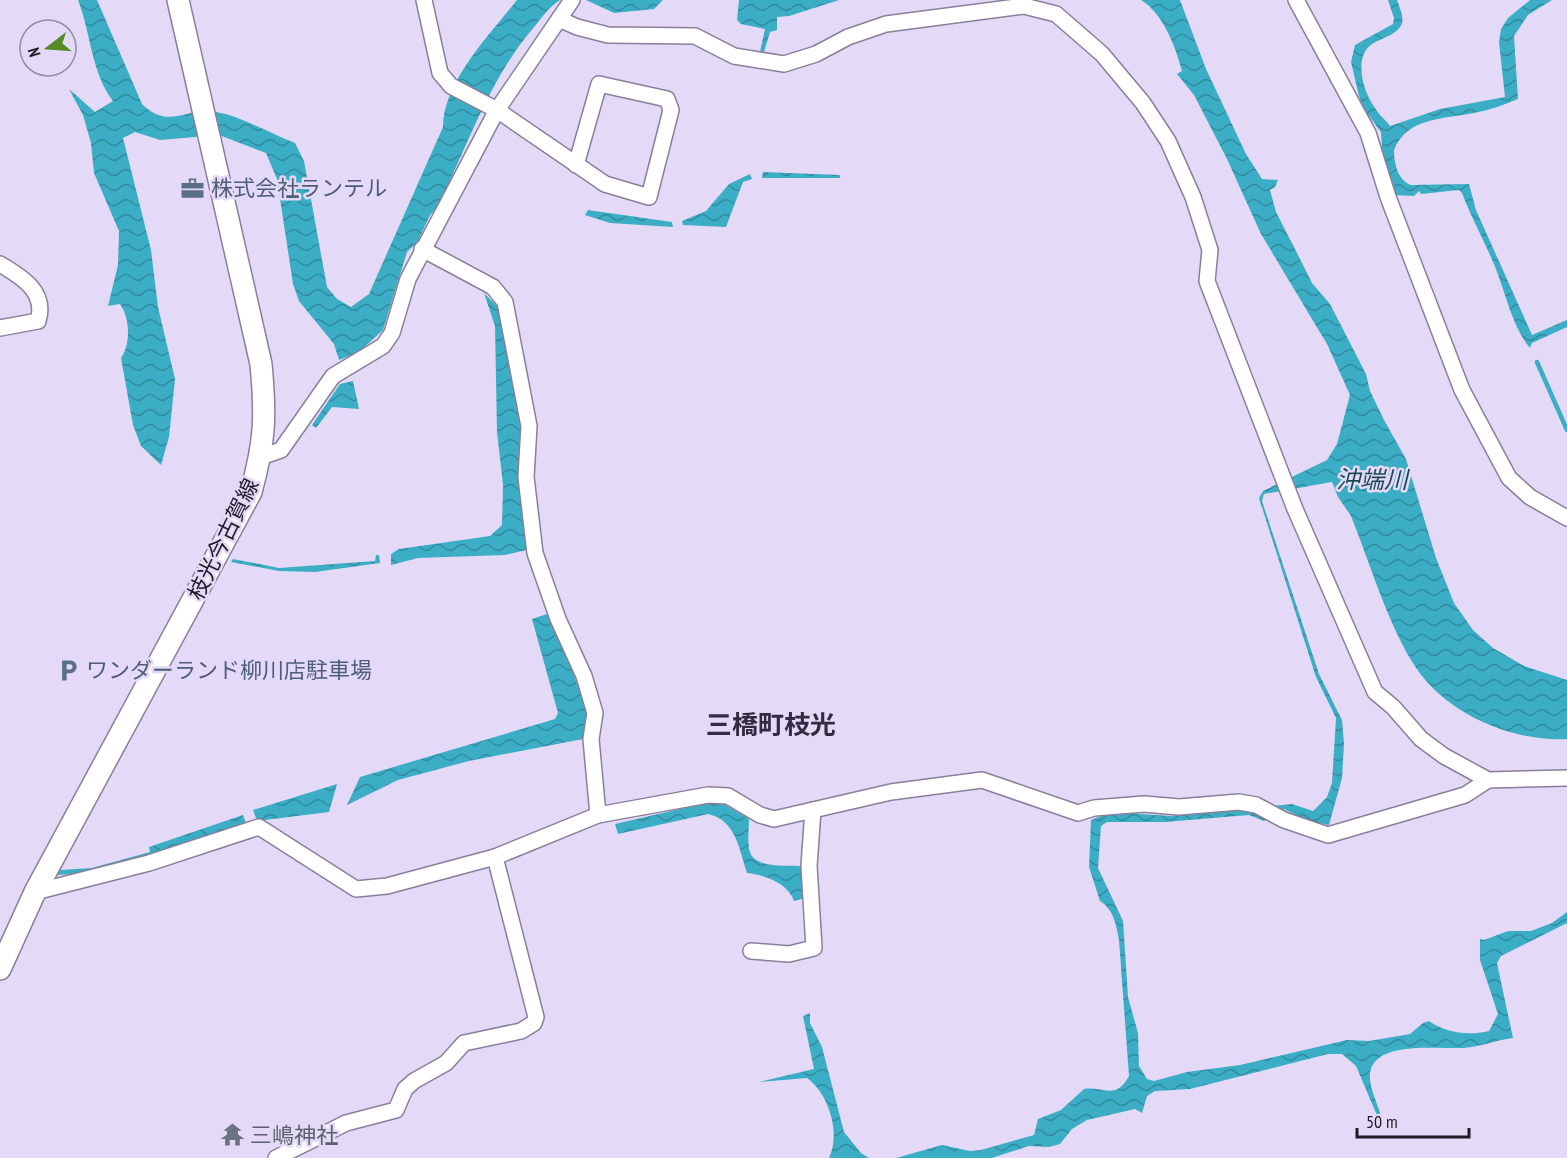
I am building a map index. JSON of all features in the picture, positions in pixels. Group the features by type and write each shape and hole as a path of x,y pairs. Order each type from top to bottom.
{"main road":[{"name":"枝光今古賀線","path":"0,969 34,892 251,492 261,457 265,408 261,364 178,0"}],"street":[{"path":"424,0 440,73 451,86 496,110 576,165 605,184 649,196 671,110 667,99 599,84 576,165"},
{"path":"261,457 280,450 333,376 383,346 392,333 408,279 496,110 572,0"},
{"path":"1296,0 1368,133 1388,196 1467,400 1509,478 1530,498 1567,518"},
{"path":"559,19 577,27 608,35 695,36 734,56 784,64 816,54 848,37 886,24 1024,6 1056,14 1102,54 1143,103 1168,141 1193,197 1210,250 1207,281 1295,509 1375,692 1393,707 1421,739 1444,756 1488,780 1567,778"},
{"path":"422,249 493,287 505,302 529,426 526,477 535,553 558,619 584,676 595,713 591,739 598,815"},
{"path":"0,264 23,278 38,294 42,309 38,321 0,328"},
{"path":"34,892 149,863 259,827 356,890 387,886 495,857 598,815 708,795 728,796 760,815 774,819 891,792 982,780 1078,813 1094,808 1144,804 1179,807 1239,802 1256,805 1284,819 1328,835 1465,795 1488,780"},
{"path":"751,951 789,954 814,948 809,866 813,810"},
{"path":"276,1158 346,1123 396,1110 405,1089 414,1081 446,1063 464,1043 521,1031 534,1023 536,1017 534,1005 495,857"}],"water":[{"path":"78,0 97,0 142,104 152,112 170,117 205,111 226,114 295,143 304,161 327,287 337,299 351,307 369,294 443,127 445,110 451,93 470,59 517,0 560,0 553,5 521,44 496,83 447,187 445,200 430,215 418,241 407,252 383,330 359,352 339,360 334,344 299,301 293,284 277,179 266,153 219,135 160,140 135,132 123,138 151,250 158,307 175,379 169,437 161,465 141,446 133,425 121,358 128,338 126,316 120,304 108,306 118,265 119,231 94,173 91,143 83,115 69,89 95,112 113,101 100,78"},
{"path":"586,0 663,0 654,9 614,13"},
{"path":"739,0 839,0 789,16 777,17 777,30 770,32 764,52 760,52 765,29 741,24 737,20"},
{"name":"沖端川","path":"1141,0 1180,0 1206,69 1246,154 1262,179 1278,180 1275,187 1270,190 1276,212 1312,283 1330,304 1366,374 1370,391 1384,420 1406,459 1436,558 1454,603 1473,630 1493,648 1524,666 1567,680 1567,739 1545,739 1523,735 1479,720 1440,695 1424,678 1411,660 1393,626 1351,516 1338,497 1332,482 1264,494 1262,501 1319,674 1342,720 1344,744 1342,778 1329,825 1308,821 1284,809 1264,821 1249,815 1165,822 1107,822 1101,826 1098,868 1123,921 1128,997 1138,1033 1139,1066 1147,1079 1154,1081 1187,1072 1240,1065 1347,1040 1369,1041 1410,1034 1429,1021 1458,1032 1489,1031 1498,1014 1480,960 1480,939 1484,940 1508,931 1531,931 1552,923 1567,912 1567,923 1501,956 1497,963 1513,1038 1463,1048 1403,1049 1381,1056 1374,1063 1370,1082 1381,1116 1379,1120 1356,1066 1342,1054 1328,1054 1190,1089 1155,1091 1147,1096 1142,1113 1135,1109 1087,1120 1072,1129 1060,1144 1049,1147 1029,1146 992,1158 896,1158 942,1145 970,1151 981,1150 1034,1135 1038,1119 1061,1110 1084,1089 1114,1090 1124,1084 1129,1076 1119,940 1114,918 1100,901 1089,867 1091,820 1111,812 1171,816 1292,804 1313,811 1327,797 1332,783 1336,718 1316,677 1259,498 1263,491 1327,460 1337,444 1350,395 1327,344 1261,234 1227,159 1194,95 1177,74 1182,71 1168,32 1156,13"},
{"path":"1388,0 1397,0 1402,14 1402,23 1394,33 1372,44 1366,50 1361,66 1367,93 1377,111 1390,126 1440,109 1505,97 1499,42 1501,29 1508,18 1530,0 1552,0 1528,15 1514,36 1518,99 1474,113 1417,125 1400,139 1394,150 1398,171 1411,185 1469,184 1476,210 1532,335 1567,320 1567,327 1532,343 1530,348 1513,318 1493,262 1462,193 1459,190 1421,194 1419,191 1414,196 1393,195 1383,162 1381,132 1363,108 1351,62 1355,45 1393,24 1394,18"},
{"path":"763,172 840,175 840,178 762,178"},
{"path":"750,174 752,179 743,182 726,227 683,225 682,221 706,211 729,184"},
{"path":"588,210 672,222 673,227 610,223 585,215"},
{"path":"484,293 499,308 524,415 518,474 531,549 505,555 418,558 391,565 391,554 399,549 490,536 502,525 503,485 497,432 495,326"},
{"path":"353,381 359,409 332,407 316,428 312,425 340,384"},
{"path":"376,555 379,555 380,563 315,572 279,571 231,562 233,559 279,568 375,561"},
{"path":"550,613 590,717 583,739 469,761 398,780 347,805 360,777 555,719 558,713 532,619"},
{"path":"337,784 329,812 257,821 253,810"},
{"path":"706,803 724,804 749,819 749,848 753,857 758,861 773,865 803,866 802,899 794,901 787,889 775,881 747,873 739,845 731,829 717,817 708,814 618,834 615,824"},
{"path":"243,815 246,823 193,844 93,873 55,875 58,865 61,870 92,868 150,852 149,847"},
{"path":"810,1013 810,1023 822,1047 844,1132 861,1153 869,1158 829,1158 834,1137 831,1115 821,1094 807,1078 759,1082 814,1069 803,1016"}],"waterway":[{"path":"1537,362 1567,430"}],"place":[{"name":"株式会社ランテル","path":"193,188"},
{"name":"ワンダーランド柳川店駐車場","path":"68,670"},
{"name":"三嶋神社","path":"232,1135"}],"district":[{"name":"三橋町枝光","path":"771,724"}]}
